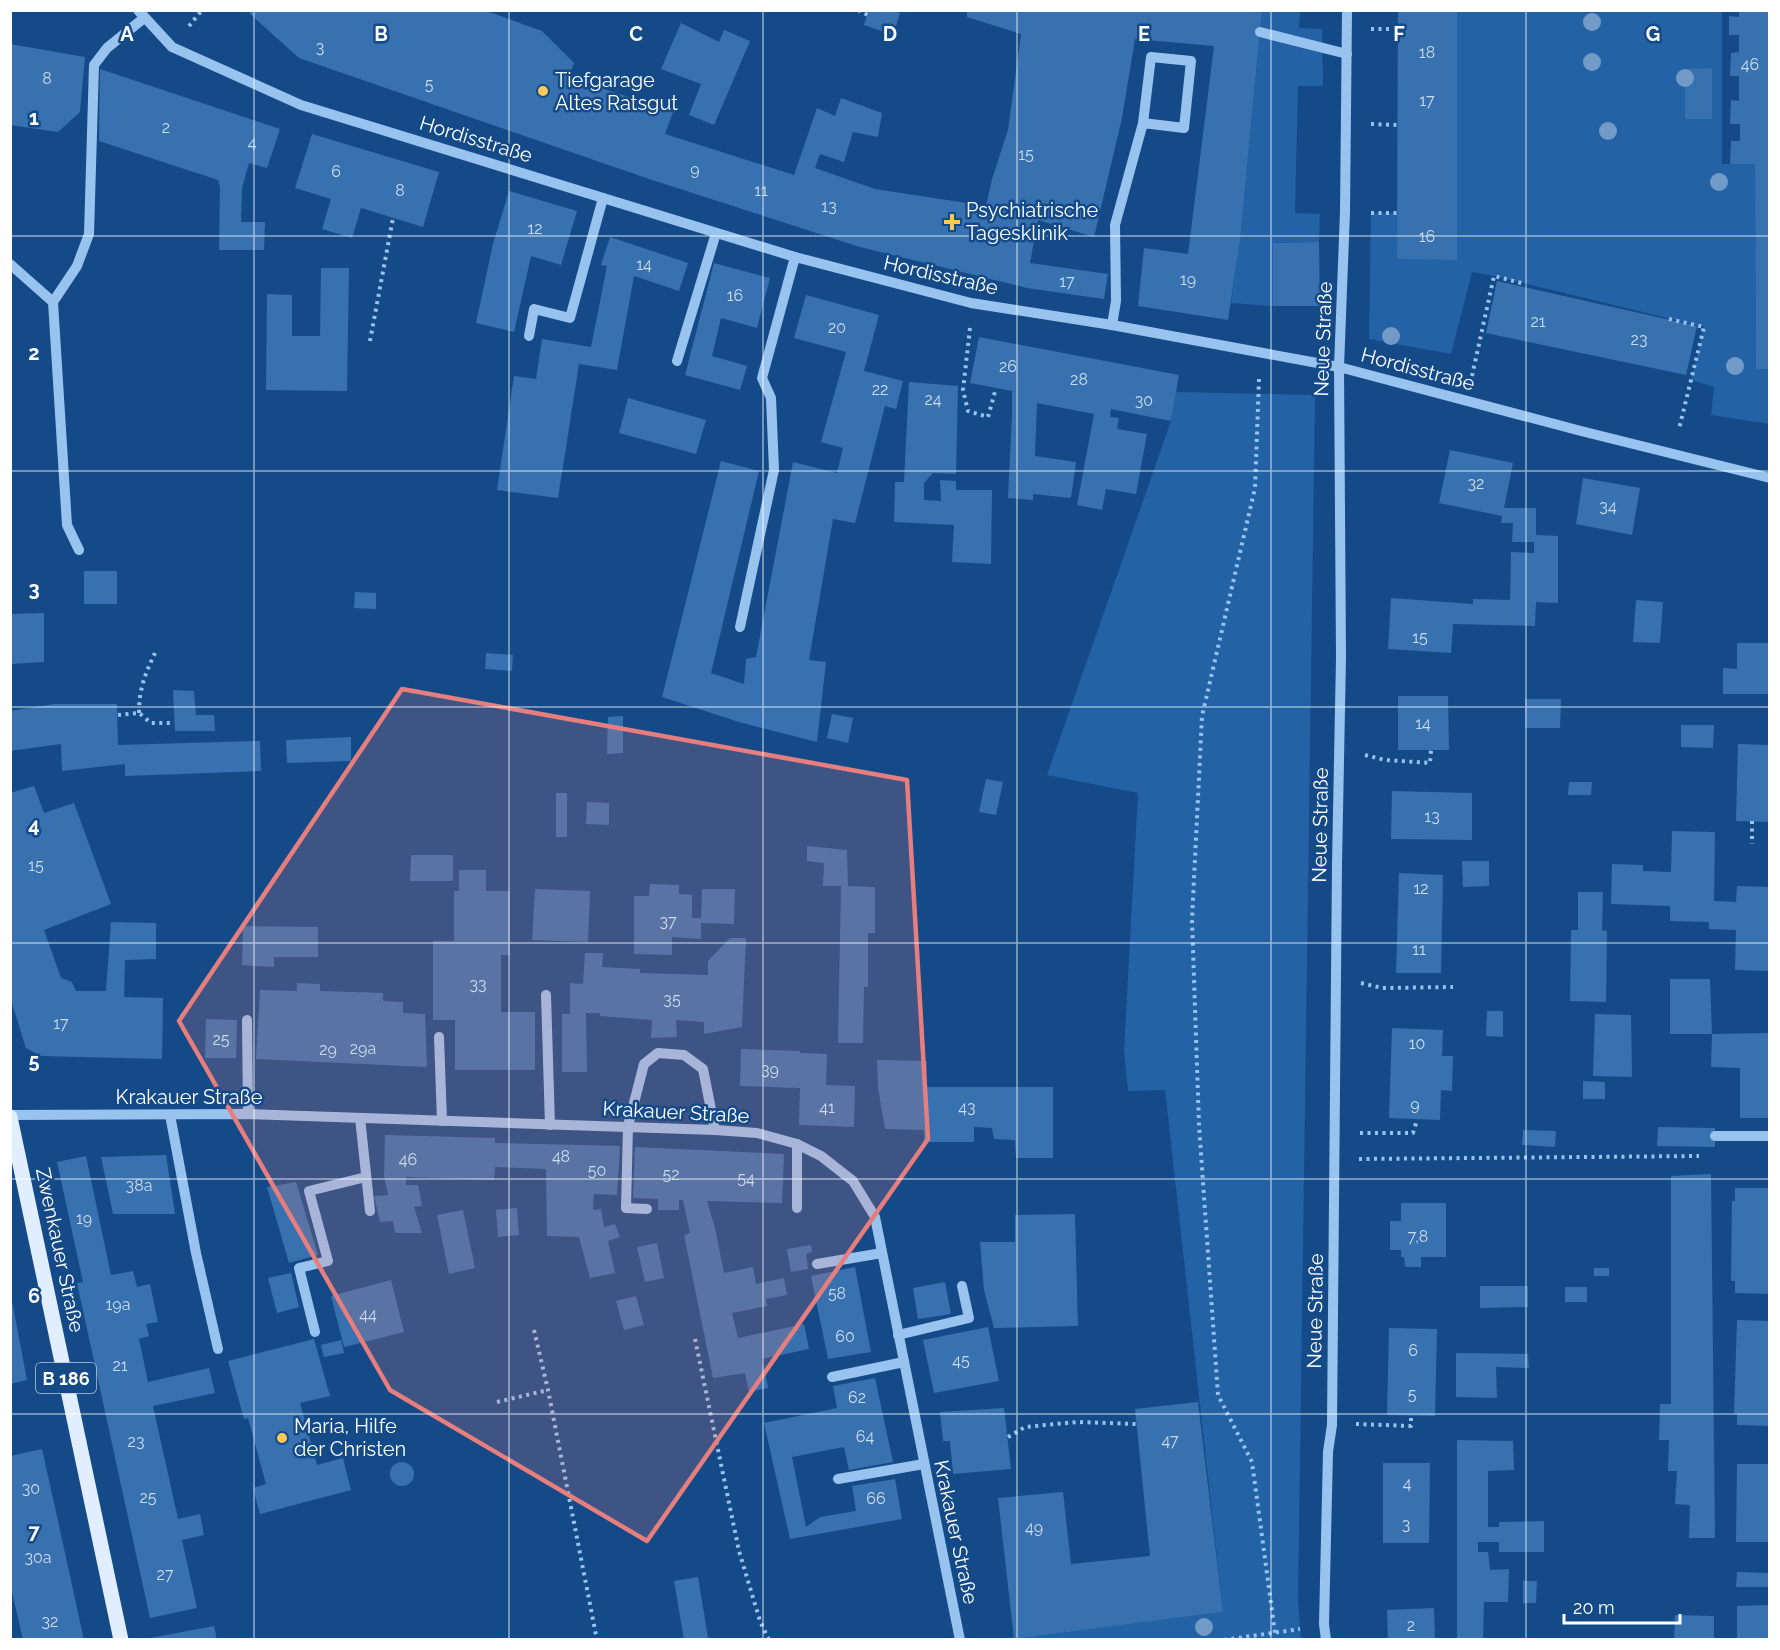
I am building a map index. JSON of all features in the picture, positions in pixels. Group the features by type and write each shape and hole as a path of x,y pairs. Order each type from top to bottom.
{"main road":[{"name":"Zwenkauer Straße","path":"10,1116 121,1640"}],"street":[{"name":"Neue Straße","path":"1326,1640 1324,1624 1328,1452 1332,1425 1338,748 1341,657 1339,367 1345,213 1347,10"},
{"path":"79,550 67,525 54,302 77,266 89,234 94,65 107,48 141,14"},
{"name":"Hordisstraße","path":"141,14 172,47 301,105 795,257 971,303 1112,325 1339,367 1770,478"},
{"path":"1260,32 1347,54"},
{"path":"1112,325 1116,302 1115,225 1143,123 1151,57 1191,61 1184,128 1143,123"},
{"path":"529,336 534,309 570,318 603,198"},
{"path":"677,361 716,233"},
{"path":"740,627 774,470 771,398 762,378 795,257"},
{"path":"10,264 54,302"},
{"path":"546,995 550,1125"},
{"path":"247,1020 248,1114"},
{"path":"439,1037 442,1121"},
{"path":"647,1209 626,1208 628,1126 644,1064 658,1053 684,1054 704,1069 715,1130"},
{"name":"Krakauer Straße","path":"10,1116 248,1114 715,1130 757,1133 797,1144 821,1156 853,1181 875,1217 960,1640"},
{"path":"170,1115 196,1253 218,1349"},
{"path":"360,1118 370,1211"},
{"path":"1715,1136 1770,1136"},
{"path":"797,1144 797,1208"},
{"path":"315,1332 299,1268 328,1261 309,1191 366,1178"},
{"path":"817,1264 882,1253"},
{"path":"898,1335 969,1318 962,1286"},
{"path":"832,1377 904,1362"},
{"path":"838,1479 924,1464"}],"path":[{"path":"858,10 868,15"},
{"path":"370,341 393,218"},
{"path":"1466,400 1494,276 1525,284"},
{"path":"971,303 970,338 963,390 968,411 988,417 996,388"},
{"path":"1669,319 1704,327 1673,453"},
{"path":"1260,351 1255,488 1202,716 1192,920 1199,1125 1218,1395 1252,1461 1275,1633"},
{"path":"139,713 139,694 145,673 155,653"},
{"path":"117,715 139,713 151,723 174,723"},
{"path":"1338,748 1385,760 1430,763 1431,750"},
{"path":"1752,821 1752,844"},
{"path":"1337,978 1382,988 1453,987"},
{"path":"1335,1132 1413,1133 1417,1120"},
{"path":"1334,1160 1711,1156"},
{"path":"534,1330 597,1640"},
{"path":"695,1339 739,1551 760,1622 769,1640"},
{"path":"497,1402 548,1390"},
{"path":"1332,1425 1411,1426 1411,1415"},
{"path":"1008,1437 1026,1427 1077,1422 1136,1424"},
{"path":"1224,1640 1324,1624"}],"highlighted area":[{"path":"402,689 907,780 928,1139 647,1541 390,1390 179,1021"}],"shaded area":[{"path":"1262,11 1300,11 1299,28 1322,29 1323,86 1298,86 1295,213 1320,214 1319,242 1273,243 1273,306 1231,303 1240,241"},
{"path":"1457,11 1722,11 1722,164 1755,164 1756,368 1769,369 1769,424 1711,415 1714,387 1691,380 1704,327 1494,276 1472,272 1451,354 1369,339 1371,213 1397,213 1397,259 1457,259"},
{"path":"1176,392 1315,395 1298,1601 1301,1639 1007,1640 1223,1612 1165,1090 1128,1091 1124,1051 1138,793 1047,775 1171,421"}],"building":[{"path":"252,10 484,10 542,31 574,63 569,77 673,112 665,134 794,175 817,108 835,116 841,98 882,113 878,137 853,132 844,162 820,154 815,168 875,189 986,206 1008,130 1021,34 967,17 967,10 1262,10 1240,241 1228,320 1138,306 1144,248 1188,254 1214,46 1135,39 1122,118 1094,237 1038,220 1030,263 1108,274 1104,299 1027,288 860,247 649,179 299,58 249,13"},
{"path":"869,10 893,10 900,13 893,35 864,25"},
{"path":"1398,10 1457,10 1457,260 1397,259"},
{"path":"1739,10 1770,10 1770,369 1756,369 1755,164 1730,164 1731,141 1740,141 1740,124 1730,124 1731,100 1739,101 1739,76 1730,76 1731,53 1739,52 1739,35 1729,35 1729,16 1739,17"},
{"path":"681,23 719,42 724,30 750,41 714,125 689,115 701,84 661,69"},
{"path":"10,44 85,57 80,112 58,132 10,125"},
{"path":"1712,68 1712,119 1685,119 1685,69"},
{"path":"100,69 280,129 267,168 249,163 242,188 241,222 265,222 264,250 219,250 220,187 218,180 99,141"},
{"path":"312,134 439,172 423,227 361,208 352,238 322,229 331,199 295,188"},
{"path":"509,191 577,211 561,265 531,256 514,332 476,323 493,244"},
{"path":"610,237 688,263 679,291 634,276 617,370 579,364 558,498 497,490 514,376 536,379 542,339 591,347 607,266 601,265"},
{"path":"1319,242 1320,306 1273,306 1273,243"},
{"path":"714,263 770,278 757,328 721,318 712,356 747,366 740,390 685,375"},
{"path":"321,268 349,268 347,391 266,390 267,294 292,295 292,336 320,336"},
{"path":"1497,281 1697,326 1686,375 1486,333"},
{"path":"806,295 879,315 864,371 903,381 896,409 885,406 855,523 833,519 809,660 826,662 817,742 739,722 662,697 721,461 759,471 711,673 744,684 746,659 756,657 793,462 837,473 843,448 821,442 846,352 794,338"},
{"path":"979,337 1179,375 1171,421 1111,409 1110,417 1119,418 1117,429 1147,434 1136,494 1106,489 1102,510 1077,505 1094,414 1037,403 1035,456 1076,462 1071,498 1033,494 1033,500 1008,498 1012,391 970,383"},
{"path":"909,382 958,386 956,474 933,473 924,483 924,500 941,501 940,480 956,481 956,490 992,490 991,564 952,562 954,525 894,522 895,482 904,482"},
{"path":"628,398 706,420 696,454 619,433"},
{"path":"1450,450 1513,463 1504,508 1536,508 1536,535 1558,536 1558,603 1536,602 1535,626 1453,624 1451,653 1388,649 1391,598 1473,604 1473,599 1510,600 1511,552 1534,553 1534,542 1512,542 1513,523 1501,523 1502,516 1439,503"},
{"path":"1583,478 1640,488 1632,535 1576,524"},
{"path":"84,571 117,571 117,604 84,604"},
{"path":"355,592 376,593 376,609 354,608"},
{"path":"1636,600 1663,602 1660,643 1633,642"},
{"path":"44,613 44,662 10,664 10,614"},
{"path":"1737,643 1770,643 1770,694 1723,694 1723,668 1737,669"},
{"path":"486,653 513,655 512,671 485,669"},
{"path":"173,690 194,691 196,715 214,715 215,731 175,731"},
{"path":"1398,696 1448,696 1449,750 1398,750"},
{"path":"1525,699 1561,699 1560,728 1525,728"},
{"path":"54,704 117,704 118,745 260,741 261,771 125,776 125,764 62,771 61,744 10,751 10,711"},
{"path":"832,714 853,718 848,743 827,738"},
{"path":"623,716 623,753 607,754 608,717"},
{"path":"1681,725 1714,725 1713,748 1681,747"},
{"path":"351,737 351,761 287,763 286,740"},
{"path":"1738,744 1770,745 1770,822 1736,821"},
{"path":"986,779 1003,782 996,815 979,812"},
{"path":"1569,782 1592,782 1591,795 1568,795"},
{"path":"34,786 44,813 74,803 111,904 44,930 61,978 72,982 76,991 106,991 111,922 156,923 156,959 125,960 124,997 163,998 162,1059 41,1056 26,1048 10,997 10,793"},
{"path":"1392,791 1472,793 1472,840 1391,839"},
{"path":"556,793 567,793 567,837 556,837"},
{"path":"587,802 609,803 609,825 586,824"},
{"path":"1672,831 1715,832 1714,901 1736,902 1737,886 1770,887 1770,971 1735,970 1736,930 1709,929 1709,922 1670,921 1670,906 1611,904 1612,864 1643,865 1643,871 1671,872"},
{"path":"807,846 847,850 848,886 875,887 875,933 868,933 868,987 864,987 863,1043 838,1043 841,886 823,886 824,863 807,861"},
{"path":"411,855 453,855 453,881 410,881"},
{"path":"1462,861 1489,861 1489,886 1463,887"},
{"path":"459,870 486,870 486,891 510,891 510,955 501,955 501,1012 535,1012 535,1070 455,1070 455,1020 433,1020 433,941 454,941 454,891 459,891"},
{"path":"1399,873 1443,875 1441,973 1396,973"},
{"path":"650,884 679,885 679,894 692,895 692,918 701,918 702,889 735,889 734,924 701,923 701,939 672,937 672,955 634,954 634,896 649,896"},
{"path":"535,889 590,891 588,942 532,940"},
{"path":"1578,892 1603,892 1602,930 1607,931 1606,1002 1570,1001 1571,930 1578,930"},
{"path":"243,926 318,927 318,957 274,957 274,967 242,965"},
{"path":"730,938 746,938 742,1027 704,1034 704,1022 676,1020 677,1037 651,1038 652,1020 586,1013 587,1072 562,1072 562,1014 570,1014 570,983 583,984 585,953 603,953 602,967 640,969 640,973 708,975 708,961"},
{"path":"1670,979 1710,979 1712,1034 1670,1034"},
{"path":"297,983 320,984 320,991 383,993 383,1001 403,1002 403,1013 425,1014 427,1067 256,1059 260,990 297,991"},
{"path":"1487,1011 1503,1011 1503,1037 1486,1036"},
{"path":"1595,1014 1631,1015 1632,1077 1593,1076"},
{"path":"206,1019 237,1020 236,1058 205,1058"},
{"path":"1392,1028 1443,1030 1442,1056 1453,1056 1452,1091 1441,1090 1440,1120 1389,1118"},
{"path":"1770,1033 1770,1118 1740,1118 1740,1068 1711,1067 1712,1034"},
{"path":"741,1049 827,1054 826,1085 855,1086 854,1127 799,1125 800,1088 740,1086"},
{"path":"877,1060 927,1061 926,1087 1053,1087 1053,1158 1016,1158 1015,1140 994,1139 992,1128 974,1127 974,1142 924,1142 924,1130 885,1129 878,1088"},
{"path":"1583,1081 1605,1082 1605,1099 1583,1099"},
{"path":"1658,1127 1715,1128 1715,1147 1657,1146"},
{"path":"1523,1130 1556,1131 1555,1147 1522,1145"},
{"path":"385,1135 495,1138 495,1143 620,1146 617,1195 594,1194 593,1210 601,1209 604,1227 615,1224 620,1237 608,1241 615,1273 590,1278 579,1237 547,1236 546,1169 495,1167 494,1180 406,1177 406,1185 418,1185 422,1206 414,1207 422,1233 395,1233 393,1221 380,1222 374,1196 388,1195 384,1176"},
{"path":"635,1147 784,1154 782,1203 707,1201 724,1273 753,1267 756,1284 784,1278 787,1295 766,1299 767,1306 732,1313 738,1338 804,1324 809,1349 762,1359 768,1388 749,1392 745,1373 713,1378 684,1235 690,1233 683,1200 679,1200 679,1210 658,1210 658,1199 633,1198"},
{"path":"166,1155 175,1214 113,1214 101,1157"},
{"path":"86,1156 111,1275 133,1271 137,1287 150,1284 158,1322 146,1324 149,1336 139,1339 148,1382 209,1368 215,1393 153,1406 178,1519 200,1514 204,1535 182,1540 197,1608 150,1618 77,1283 83,1282 57,1162"},
{"path":"1711,1174 1715,1538 1689,1538 1690,1505 1675,1504 1677,1471 1668,1471 1669,1440 1659,1440 1660,1404 1671,1404 1671,1176"},
{"path":"296,1182 318,1255 289,1263 267,1187"},
{"path":"1735,1188 1770,1188 1769,1294 1735,1293 1735,1281 1731,1281 1732,1201 1735,1201"},
{"path":"1401,1203 1446,1203 1446,1257 1421,1257 1421,1267 1405,1267 1401,1250 1390,1250 1390,1221 1401,1221"},
{"path":"517,1208 519,1235 498,1237 496,1210"},
{"path":"463,1210 475,1268 449,1274 437,1215"},
{"path":"1075,1214 1078,1326 994,1328 984,1290 980,1242 1015,1242 1015,1215"},
{"path":"657,1243 664,1278 645,1282 637,1247"},
{"path":"811,1245 812,1252 806,1254 808,1269 791,1272 787,1249"},
{"path":"855,1267 871,1352 828,1359 811,1276"},
{"path":"1594,1268 1609,1268 1609,1276 1594,1276"},
{"path":"291,1273 299,1307 277,1313 268,1278"},
{"path":"391,1280 404,1332 344,1347 331,1296"},
{"path":"945,1282 951,1314 918,1319 913,1288"},
{"path":"1480,1286 1528,1286 1528,1307 1480,1308"},
{"path":"1565,1287 1587,1287 1587,1302 1565,1302"},
{"path":"636,1296 644,1325 624,1330 616,1301"},
{"path":"12,1301 27,1380 10,1384 10,1302"},
{"path":"1737,1320 1770,1321 1770,1426 1737,1425 1737,1414 1734,1413"},
{"path":"988,1327 999,1381 934,1393 923,1340"},
{"path":"1389,1328 1437,1329 1435,1416 1387,1415"},
{"name":"Maria, Hilfe der Christen","path":"314,1339 330,1396 300,1403 317,1465 343,1458 351,1490 260,1514 253,1488 266,1484 248,1418 244,1419 228,1361"},
{"path":"341,1340 344,1353 324,1357 321,1345"},
{"path":"1456,1353 1528,1354 1529,1368 1496,1367 1497,1398 1456,1397"},
{"path":"875,1378 893,1462 849,1470 844,1447 792,1457 806,1527 820,1517 856,1511 852,1486 895,1479 902,1519 790,1539 764,1423 837,1408 833,1386"},
{"path":"1198,1402 1223,1612 1014,1639 998,1498 1063,1492 1071,1564 1150,1556 1135,1409"},
{"path":"1004,1408 1011,1469 953,1474 950,1441 943,1441 940,1412"},
{"path":"1457,1440 1513,1441 1514,1470 1488,1471 1488,1527 1499,1527 1499,1522 1544,1521 1544,1552 1499,1552 1499,1542 1478,1542 1478,1552 1488,1552 1490,1570 1509,1569 1508,1602 1484,1602 1483,1640 1457,1640"},
{"path":"42,1449 84,1640 23,1640 10,1583 10,1456"},
{"path":"402,1462 410,1466 414,1474 410,1482 402,1486 394,1482 390,1474 394,1466"},
{"path":"1383,1463 1430,1463 1429,1543 1383,1543"},
{"path":"1737,1464 1770,1464 1770,1542 1736,1542"},
{"path":"1737,1572 1770,1573 1770,1587 1736,1587"},
{"path":"698,1577 708,1638 684,1640 674,1581"},
{"path":"1523,1581 1537,1581 1536,1603 1523,1603"},
{"path":"1770,1605 1770,1640 1737,1640 1737,1606"},
{"path":"1434,1608 1435,1640 1388,1640 1387,1610"},
{"path":"1675,1615 1714,1616 1714,1640 1674,1640"},
{"path":"214,1626 217,1640 151,1640 150,1638"}],"place":[{"name":"Tiefgarage Altes Ratsgut","path":"543,91"},
{"name":"Psychiatrische Tagesklinik","path":"952,222"},
{"name":"Maria, Hilfe der Christen","path":"282,1438"}]}
